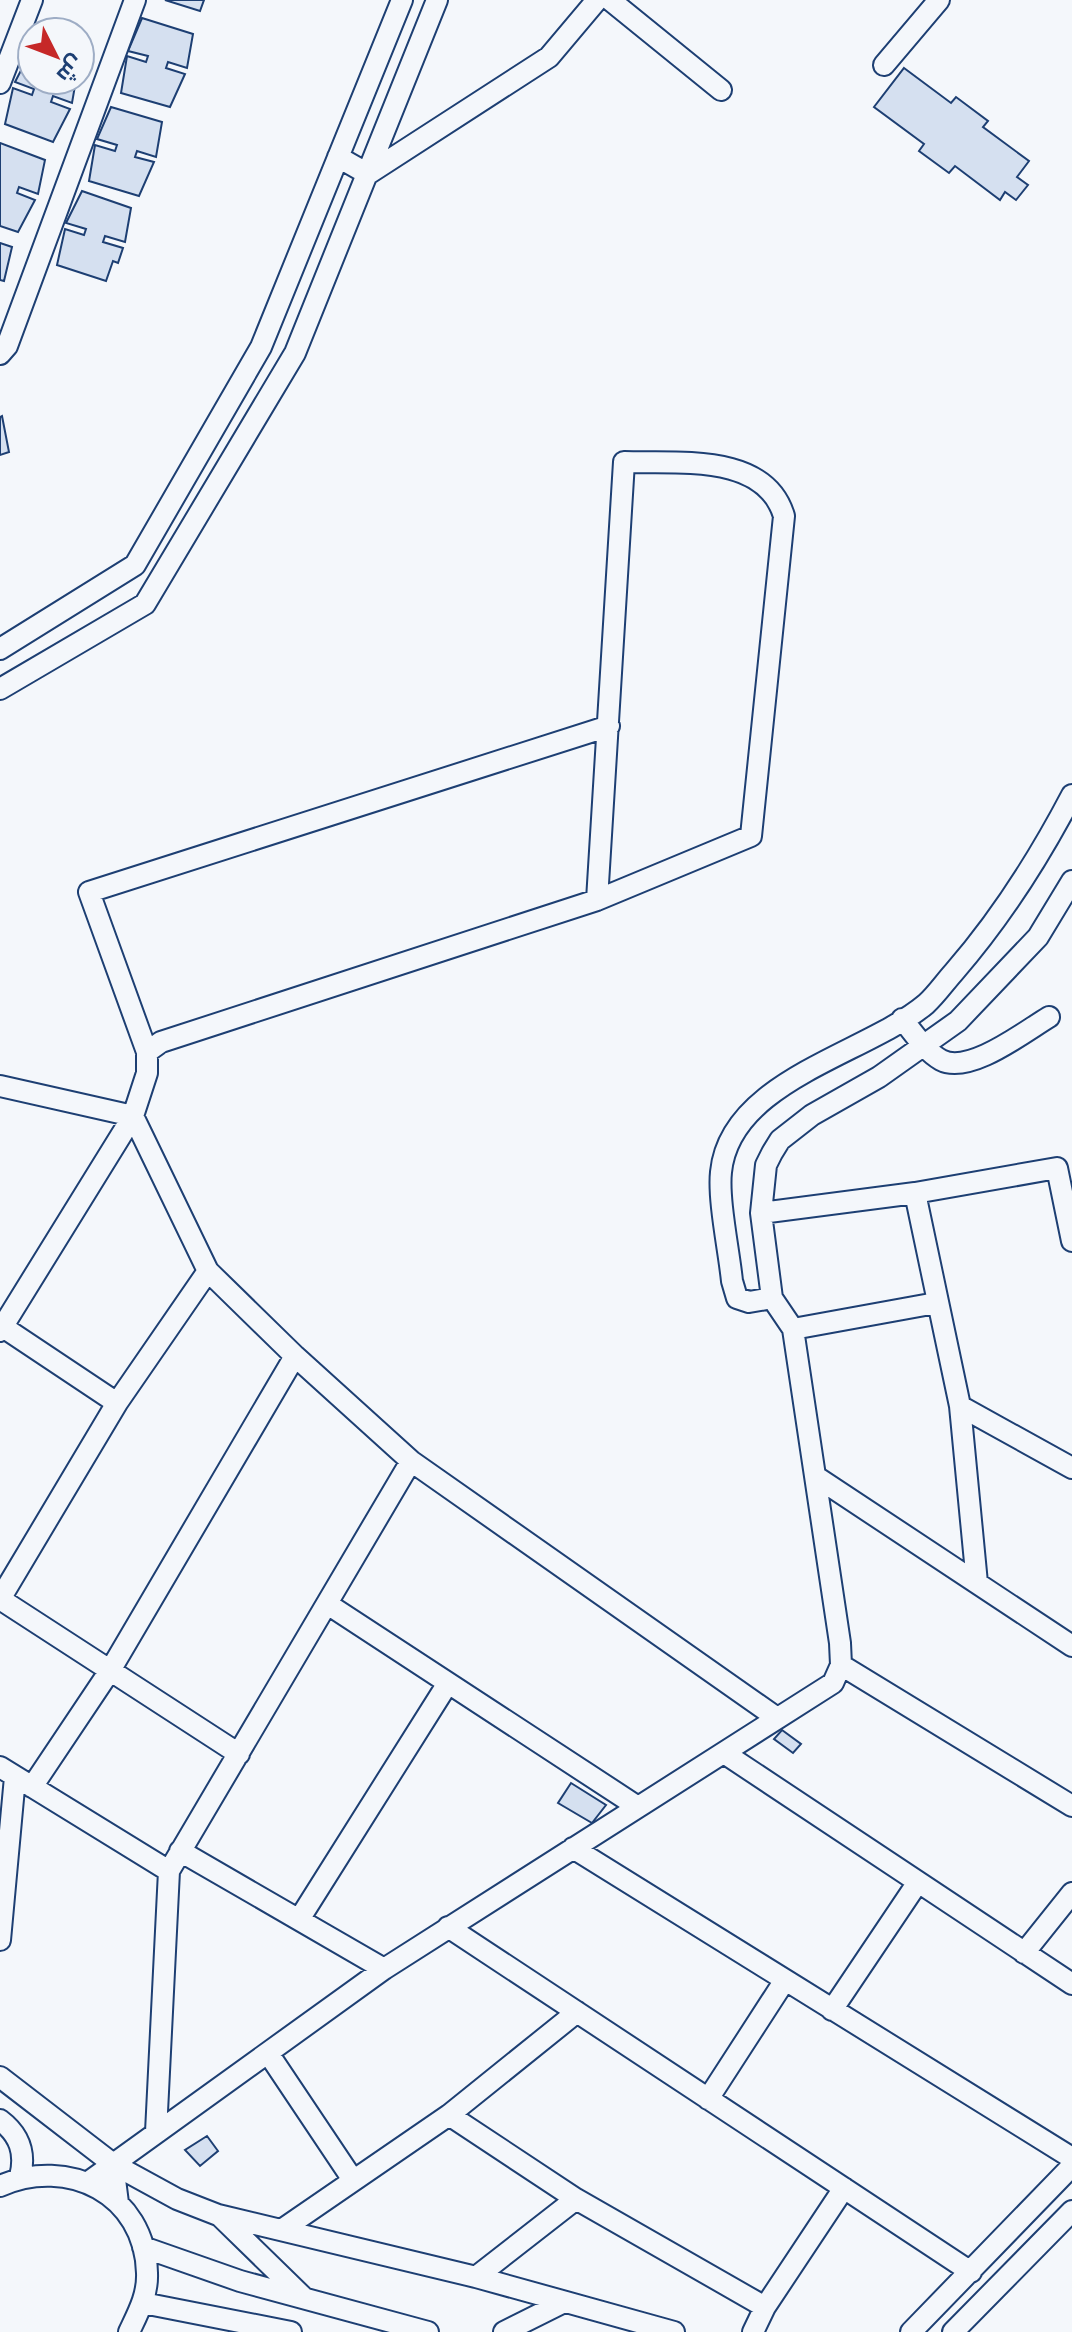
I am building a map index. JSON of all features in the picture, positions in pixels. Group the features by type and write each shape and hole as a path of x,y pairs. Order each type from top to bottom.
{"street":[{"path":"0,83 32,0"},
{"path":"0,354 7,346 135,0"},
{"path":"0,649 135,565 261,347 402,0"},
{"path":"0,689 145,604 295,353 437,0"},
{"path":"368,174 549,57 597,0"},
{"path":"610,0 721,90"},
{"path":"884,65 939,0"},
{"path":"338,157 368,174"},
{"path":"147,1052 161,1042 597,900 751,836 784,516 775,493 751,474 703,465 624,462 597,900"},
{"path":"117,1403 1,1329 133,1116 147,1073 147,1052 89,892 609,726"},
{"path":"772,1298 749,1302 737,1298 732,1281 721,1171 738,1125 774,1092 814,1065 926,1004 980,942 1045,847 1072,795"},
{"path":"87,2183 384,1969 833,1683 841,1665 793,1329 772,1298 761,1213 766,1165 780,1140 812,1115 924,1047 958,1021 1038,937 1072,881"},
{"path":"902,1019 924,1047 943,1061 967,1063 1049,1017"},
{"path":"0,1086 133,1116"},
{"path":"133,1116 208,1271 295,1356 411,1461 777,1718"},
{"path":"761,1213 915,1193 1057,1168 1072,1241"},
{"path":"915,1193 960,1406 977,1583"},
{"path":"208,1271 117,1403 0,1599 239,1754"},
{"path":"793,1329 936,1303"},
{"path":"0,1940 16,1777 111,1669 295,1356"},
{"path":"960,1406 1072,1468"},
{"path":"156,2132 169,1871 329,1605 411,1461"},
{"path":"815,1476 1072,1646"},
{"path":"329,1605 638,1807"},
{"path":"841,1665 1072,1806"},
{"path":"300,1918 448,1683"},
{"path":"724,1753 1072,1984"},
{"path":"16,1777 169,1871"},
{"path":"573,1848 1072,2158"},
{"path":"180,1851 384,1969"},
{"path":"832,2010 918,1882"},
{"path":"1024,1953 1072,1893"},
{"path":"448,1927 971,2272"},
{"path":"708,2099 785,1980"},
{"path":"283,2229 449,2115 577,2012"},
{"path":"268,2053 353,2180"},
{"path":"0,2077 113,2164 177,2199 218,2215 476,2277 674,2332"},
{"path":"449,2115 576,2199 765,2307"},
{"path":"0,2120 10,2128 21,2146 20,2177"},
{"path":"113,2164 118,2203"},
{"path":"911,2332 1072,2166"},
{"path":"0,2186 20,2177 48,2174 87,2183 118,2203 134,2224 143,2247 147,2275 143,2303 129,2332"},
{"path":"753,2332 765,2307 844,2188"},
{"path":"476,2277 576,2199"},
{"path":"953,2332 1072,2211"},
{"path":"218,2215 306,2300"},
{"path":"1025,2215 1048,2234"},
{"path":"143,2247 306,2300 428,2332"},
{"path":"504,2332 564,2302"},
{"path":"143,2303 291,2332"}],"building":[{"path":"165,0 204,0 200,11"},
{"path":"142,18 193,34 187,68 168,62 166,68 185,74 170,107 121,93 127,56 146,62 148,56 128,51"},
{"path":"904,68 951,103 956,97 988,121 983,127 1029,161 1017,177 1028,185 1016,200 1005,192 1000,200 955,166 949,173 919,151 924,144 874,107"},
{"path":"13,88 16,89 16,96 53,96 51,102 70,109 53,142 5,124"},
{"path":"53,96 73,96 72,103"},
{"path":"111,107 162,122 156,157 137,151 135,157 154,162 139,196 89,181 95,145 115,151 117,145 97,139"},
{"path":"0,143 45,160 38,194 19,187 17,193 35,200 18,232 0,226"},
{"path":"82,191 131,208 125,242 105,236 103,242 123,248 118,263 113,261 106,281 57,265 65,229 84,235 86,229 66,223"},
{"path":"0,243 12,247 4,281 0,280"},
{"path":"0,417 9,452 0,455"},
{"path":"782,1730 801,1744 793,1753 774,1739"},
{"path":"571,1783 606,1805 592,1823 558,1803"},
{"path":"207,2136 218,2151 200,2166 185,2150"}]}
